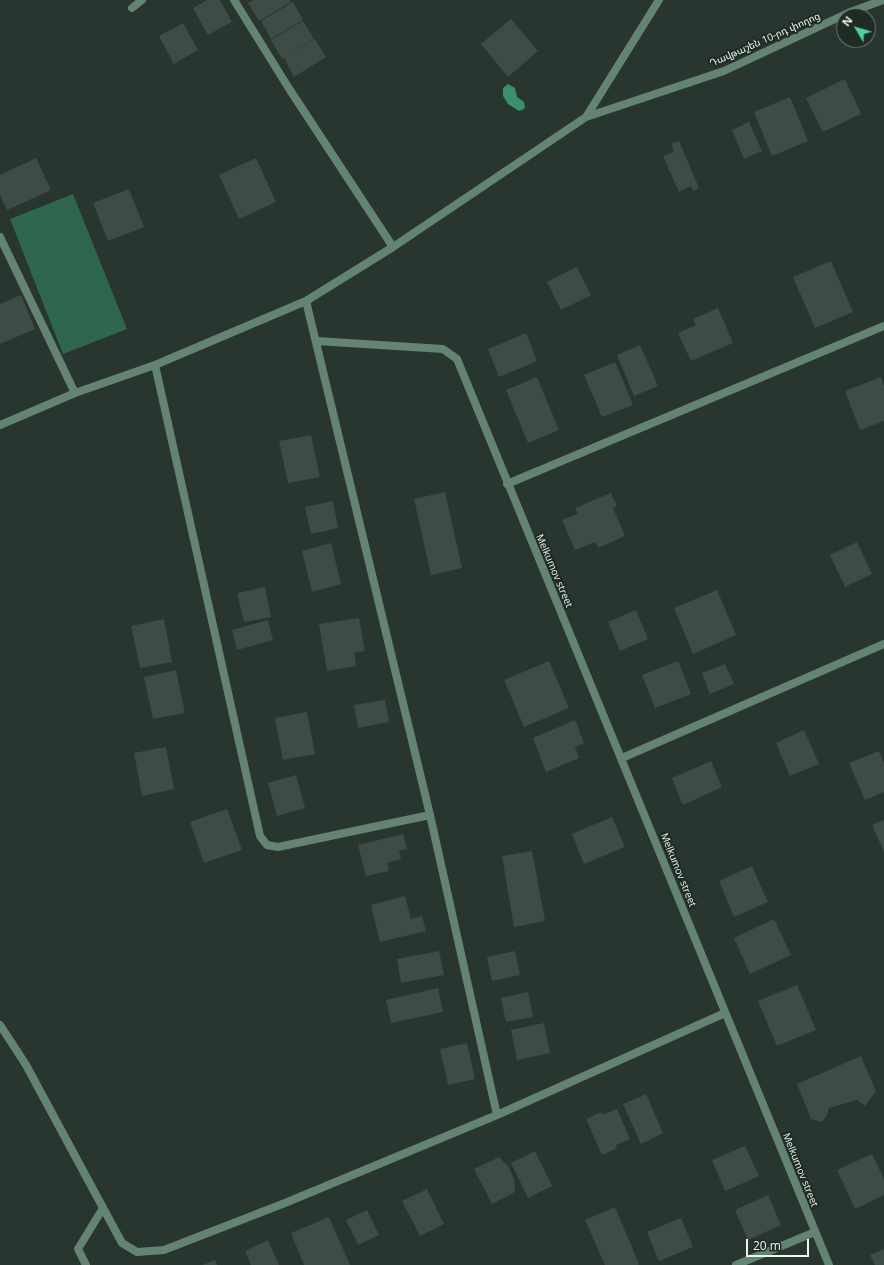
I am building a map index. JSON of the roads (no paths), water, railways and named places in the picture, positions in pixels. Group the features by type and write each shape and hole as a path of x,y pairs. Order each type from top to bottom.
{"street":[{"path":"132,8 142,0"},
{"path":"234,0 288,87 393,247"},
{"path":"0,425 75,393 154,365 306,301 393,247 586,117 659,0"},
{"name":"Դավթաշեն 10-րդ փողոց","path":"586,117 724,71 848,13 883,0"},
{"path":"0,237 75,393"},
{"path":"306,301 317,341 430,816 497,1115"},
{"path":"507,484 884,326"},
{"name":"Melkumov street","path":"317,341 443,349 457,359 507,484 622,758 829,1265"},
{"path":"154,365 260,836 267,845 278,848 430,816"},
{"path":"622,758 883,646"},
{"path":"0,1024 26,1065 122,1243 137,1252 164,1250 285,1203 497,1115 726,1013"},
{"path":"86,1265 78,1249 103,1208"},
{"path":"736,1265 815,1232"}]}
